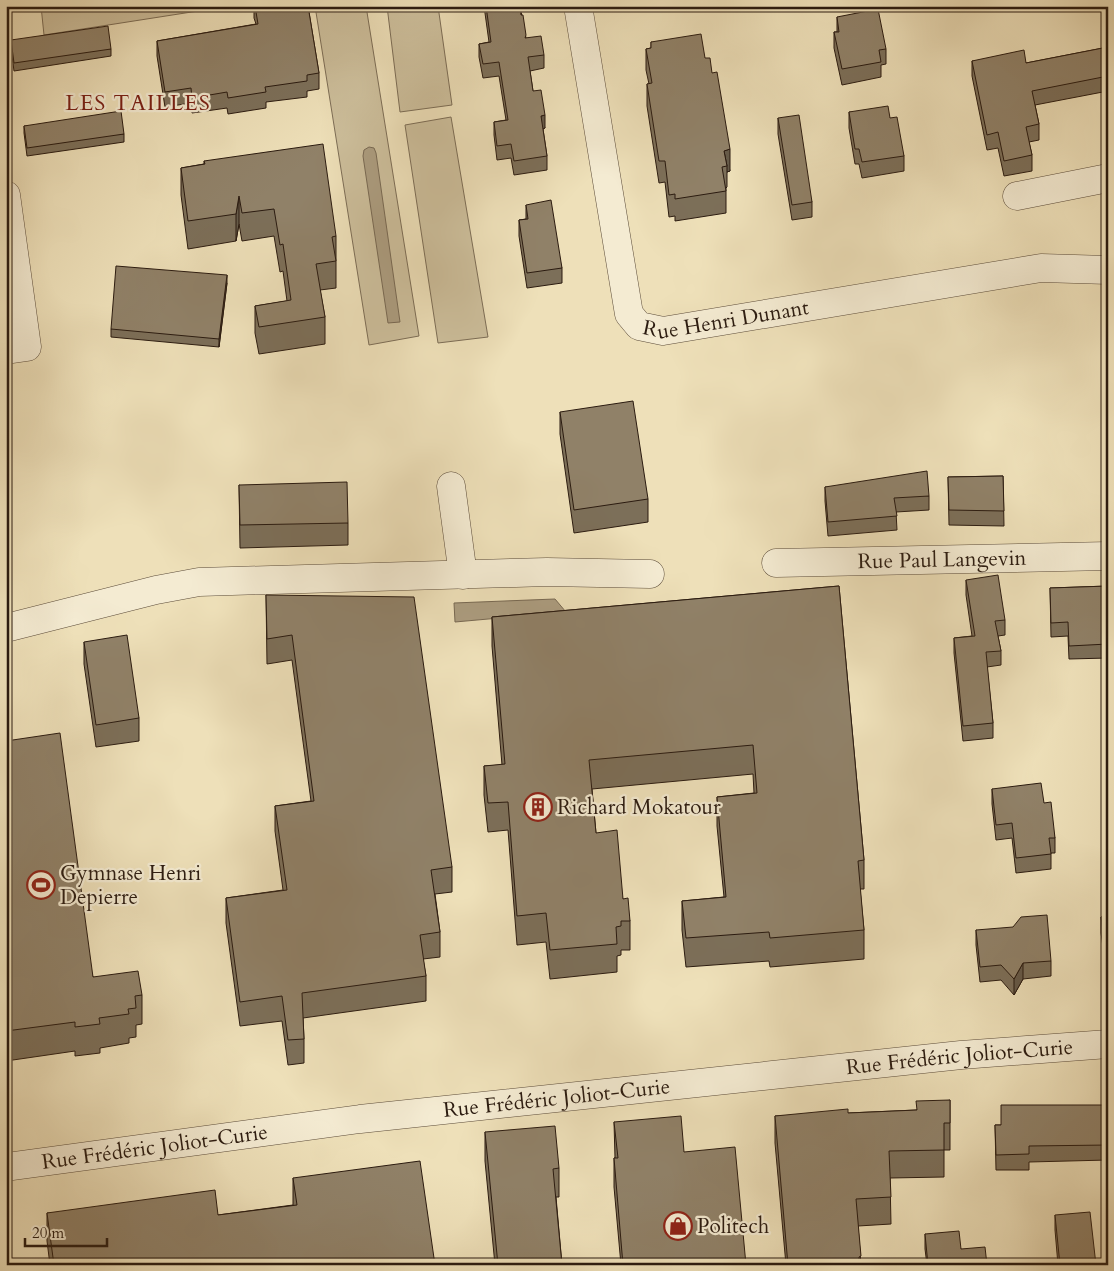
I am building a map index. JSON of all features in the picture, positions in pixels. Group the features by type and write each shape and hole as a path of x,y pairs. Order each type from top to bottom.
{"street":[{"name":"Rue Henri Dunant","path":"578,6 629,314 639,326 663,330 1041,268 1108,270"},
{"path":"1017,196 1108,178"},
{"path":"6,195 27,347 6,350"},
{"path":"451,486 463,575"},
{"name":"Rue Paul Langevin","path":"776,563 1108,556"},
{"path":"6,628 156,590 199,582 547,572 650,574"},
{"name":"Rue Frédéric Joliot-Curie","path":"6,1167 370,1118 961,1054 1108,1044"}],"shaded area":[{"path":"41,6 230,6 44,35"},
{"path":"315,6 366,6 419,336 369,345"},
{"path":"387,6 438,6 452,105 400,112"},
{"path":"451,117 488,337 438,343 405,125"},
{"path":"369,147 374,148 376,153 400,322 388,323 363,156 364,150"},
{"path":"555,599 566,612 455,622 454,603"}],"building":[{"path":"255,6 308,6 319,73 307,75 307,81 265,87 266,92 228,98 227,92 192,98 191,88 165,92 157,41 258,24"},
{"path":"486,6 520,6 521,15 523,15 525,38 541,36 544,55 528,57 533,91 541,90 545,115 541,116 547,156 514,161 511,144 497,146 494,122 508,120 499,62 483,64 479,44 491,42"},
{"path":"878,9 886,49 879,50 881,62 842,69 834,32 839,32 837,17"},
{"path":"108,26 111,49 14,63 11,40"},
{"path":"701,34 705,58 710,58 712,73 717,72 730,149 724,151 727,166 722,167 726,191 675,199 675,194 669,195 665,161 659,161 647,84 652,83 646,49 651,48 651,42"},
{"path":"1108,47 1108,76 1032,91 1039,124 1026,127 1032,155 1004,161 998,132 987,135 972,61 1024,50 1026,63"},
{"path":"888,106 890,118 897,117 904,156 862,162 859,149 855,149 849,112"},
{"path":"121,111 124,134 27,148 24,126"},
{"path":"799,115 812,202 792,205 778,118"},
{"path":"323,144 336,236 332,237 336,261 316,264 325,317 259,327 255,306 291,300 283,244 280,245 274,209 242,213 239,196 236,214 188,221 181,168 205,164 204,161"},
{"path":"551,200 562,268 527,273 519,220 528,219 526,205"},
{"path":"116,266 227,275 219,339 111,329"},
{"path":"633,401 648,499 574,510 560,412"},
{"path":"927,471 929,496 894,498 897,516 828,522 825,487"},
{"path":"1003,476 1004,511 949,510 948,477"},
{"path":"347,482 348,523 240,525 239,485"},
{"path":"998,575 1005,620 995,621 1001,651 986,652 993,723 963,726 954,638 975,636 966,580"},
{"name":"Richard Mokatour","path":"839,586 864,860 858,861 864,930 770,938 769,932 686,938 682,901 726,897 717,797 757,793 753,745 589,760 596,833 617,830 623,899 628,898 630,921 621,921 621,926 616,927 617,944 550,950 546,913 517,916 508,802 488,803 484,766 505,764 492,617"},
{"path":"1108,586 1108,644 1069,646 1068,622 1051,623 1050,588"},
{"path":"266,595 414,597 452,867 431,870 440,932 420,935 426,976 302,993 304,1039 288,1040 282,996 240,1002 226,898 287,890 275,806 314,801 292,635 267,639"},
{"path":"127,635 139,718 96,725 84,642"},
{"name":"Gymnase Henri Depierre","path":"60,733 93,977 138,971 142,995 135,996 136,1008 128,1009 129,1014 99,1018 100,1024 75,1027 75,1022 6,1031 6,741"},
{"path":"1041,783 1044,803 1051,802 1055,838 1049,838 1051,854 1016,858 1012,823 996,825 992,789"},
{"path":"1047,915 1051,961 1023,963 1014,979 1001,965 980,967 976,930 1013,927 1021,917"},
{"path":"1108,916 1108,953 1106,953 1101,917"},
{"path":"950,1100 950,1123 944,1123 944,1150 889,1151 891,1197 856,1199 861,1256 859,1257 859,1265 788,1265 775,1116 848,1109 848,1113 917,1110 916,1101"},
{"path":"1001,1105 1108,1105 1108,1145 1029,1146 1029,1154 996,1155 995,1125 1001,1125"},
{"name":"Politech","path":"681,1116 684,1152 735,1147 746,1265 623,1265 614,1158 618,1158 614,1122"},
{"path":"555,1126 559,1168 553,1169 562,1265 498,1265 485,1132"},
{"path":"420,1161 435,1265 54,1265 47,1213 215,1190 218,1215 297,1205 293,1178"},
{"path":"1090,1212 1096,1265 1060,1265 1055,1215"},
{"path":"959,1231 961,1249 985,1247 987,1265 928,1265 925,1234"}],"place":[{"name":"Richard Mokatour","path":"538,807"},
{"name":"Gymnase Henri Depierre","path":"41,885"},
{"name":"Politech","path":"678,1226"}],"district":[{"name":"LES TAILLES","path":"138,102"}]}
